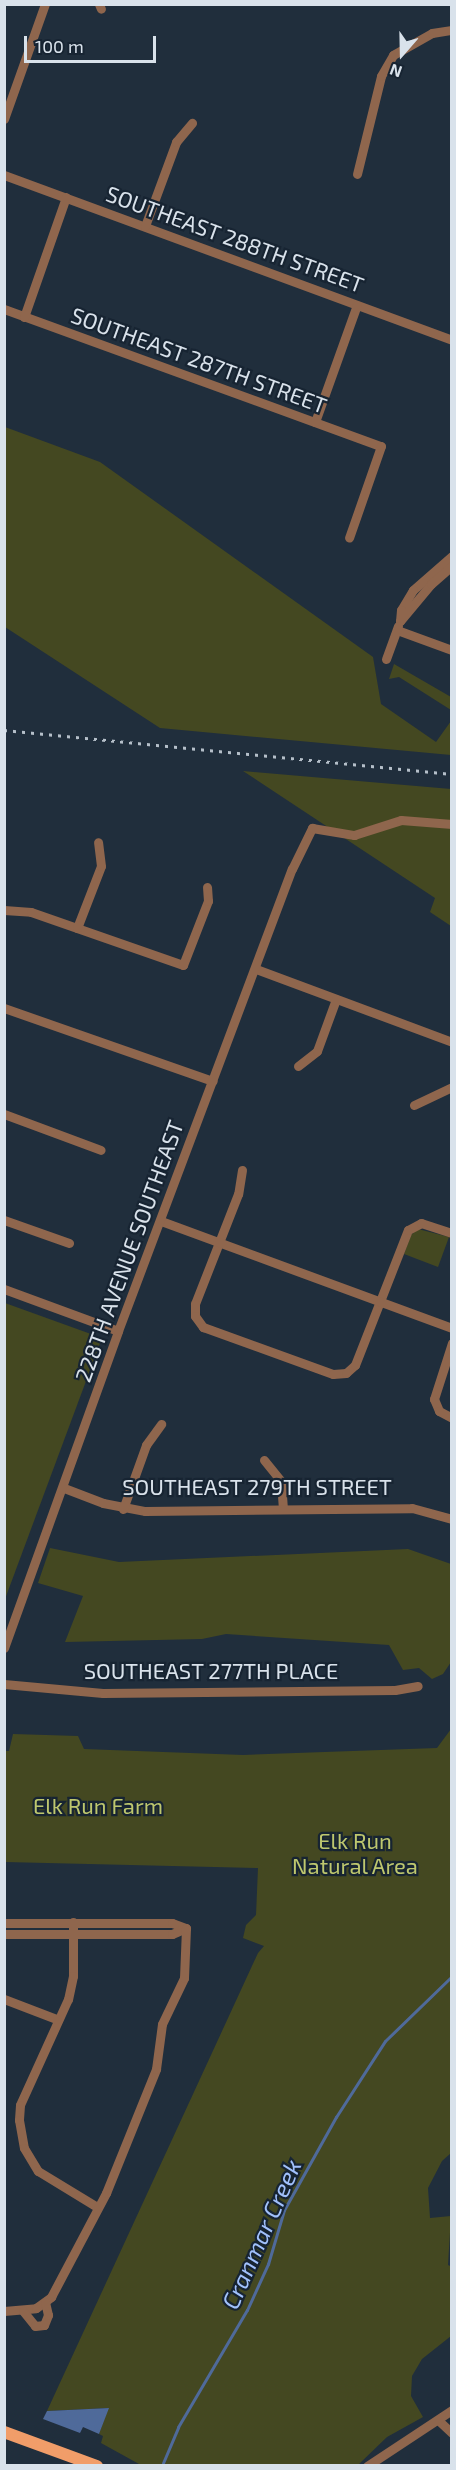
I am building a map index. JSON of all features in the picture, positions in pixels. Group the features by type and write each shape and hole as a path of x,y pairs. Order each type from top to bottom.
{"main road":[{"path":"4,2432 97,2466"}],"street":[{"path":"4,118 45,4"},
{"path":"357,174 381,76 393,55 432,33 452,30"},
{"path":"145,226 176,142 192,123"},
{"name":"SOUTHEAST 288TH STREET","path":"4,176 452,340"},
{"path":"24,317 66,197"},
{"path":"315,422 357,305"},
{"name":"SOUTHEAST 287TH STREET","path":"4,309 381,446 349,538"},
{"path":"386,659 399,626 401,610 413,590 452,556"},
{"path":"399,626 431,584 452,566"},
{"path":"399,626 452,650"},
{"name":"228TH AVENUE SOUTHEAST","path":"4,1648 64,1488 118,1331 292,869 312,828 354,835 401,820 452,824"},
{"path":"77,928 101,866 98,842"},
{"path":"4,910 30,912 183,965 208,901 207,887"},
{"path":"256,969 452,1042"},
{"path":"298,1066 317,1051 336,999"},
{"path":"4,1008 213,1081"},
{"path":"414,1105 452,1088"},
{"path":"4,1114 101,1150"},
{"path":"242,1170 238,1194 217,1242 195,1304 195,1316 199,1324 214,1331 333,1374 346,1373 355,1365 404,1235 415,1225 429,1224 452,1233"},
{"path":"4,1220 69,1243"},
{"path":"160,1221 452,1328"},
{"path":"4,1289 118,1331"},
{"path":"452,1343 434,1391 435,1404 452,1418"},
{"path":"123,1509 146,1445 162,1424"},
{"path":"264,1460 281,1481 283,1507"},
{"name":"SOUTHEAST 279TH STREET","path":"64,1488 123,1509 412,1508 452,1519"},
{"name":"SOUTHEAST 277TH PLACE","path":"4,1684 104,1693 395,1690 418,1686"},
{"path":"73,1922 70,1989 20,2105 20,2136 38,2171 97,2207"},
{"path":"4,1923 172,1923 186,1928"},
{"path":"4,1934 172,1934 186,1928"},
{"path":"4,2311 23,2312 45,2302 62,2281 106,2193 156,2069 162,2024 184,1978 186,1928"},
{"path":"4,1999 56,2019"},
{"path":"23,2312 35,2326 44,2325 48,2315 45,2302"},
{"path":"367,2466 452,2410"},
{"path":"438,2420 452,2433"}],"green space":[{"path":"5,427 100,462 373,657 381,704 436,742 451,721 451,755 160,728 5,627"},
{"path":"394,664 451,697 451,710 399,677 389,679"},
{"path":"243,771 451,789 451,926 430,912 435,898"},
{"path":"418,1229 449,1237 438,1267 404,1254 411,1235"},
{"path":"4,1303 102,1338 5,1599"},
{"path":"50,1548 119,1562 408,1549 451,1564 451,1662 443,1674 432,1679 419,1668 403,1670 389,1645 226,1634 202,1639 65,1642 83,1596 38,1583"},
{"path":"451,1729 451,2153 442,2161 428,2188 430,2218 451,2216 448,2265 452,2267 451,2336 422,2359 412,2376 411,2396 423,2417 387,2437 358,2465 139,2464 101,2443 103,2436 99,2434 108,2408 47,2411 258,1953 264,1946 243,1938 246,1925 256,1915 258,1868 5,1862 4,1751 9,1751 13,1734 78,1736 84,1749 243,1755 437,1748"}],"water":[{"path":"109,2408 99,2434 83,2427 80,2433 43,2419 47,2411"}],"waterway":[{"name":"Cranmar Creek","path":"163,2463 178,2427 247,2310 268,2264 284,2210 336,2117 385,2041 452,1976"}],"railway":[{"path":"4,730 452,774"}],"park label":[{"name":"Elk Run Farm","path":"98,1806"},
{"name":"Elk Run Natural Area","path":"355,1853"}]}
